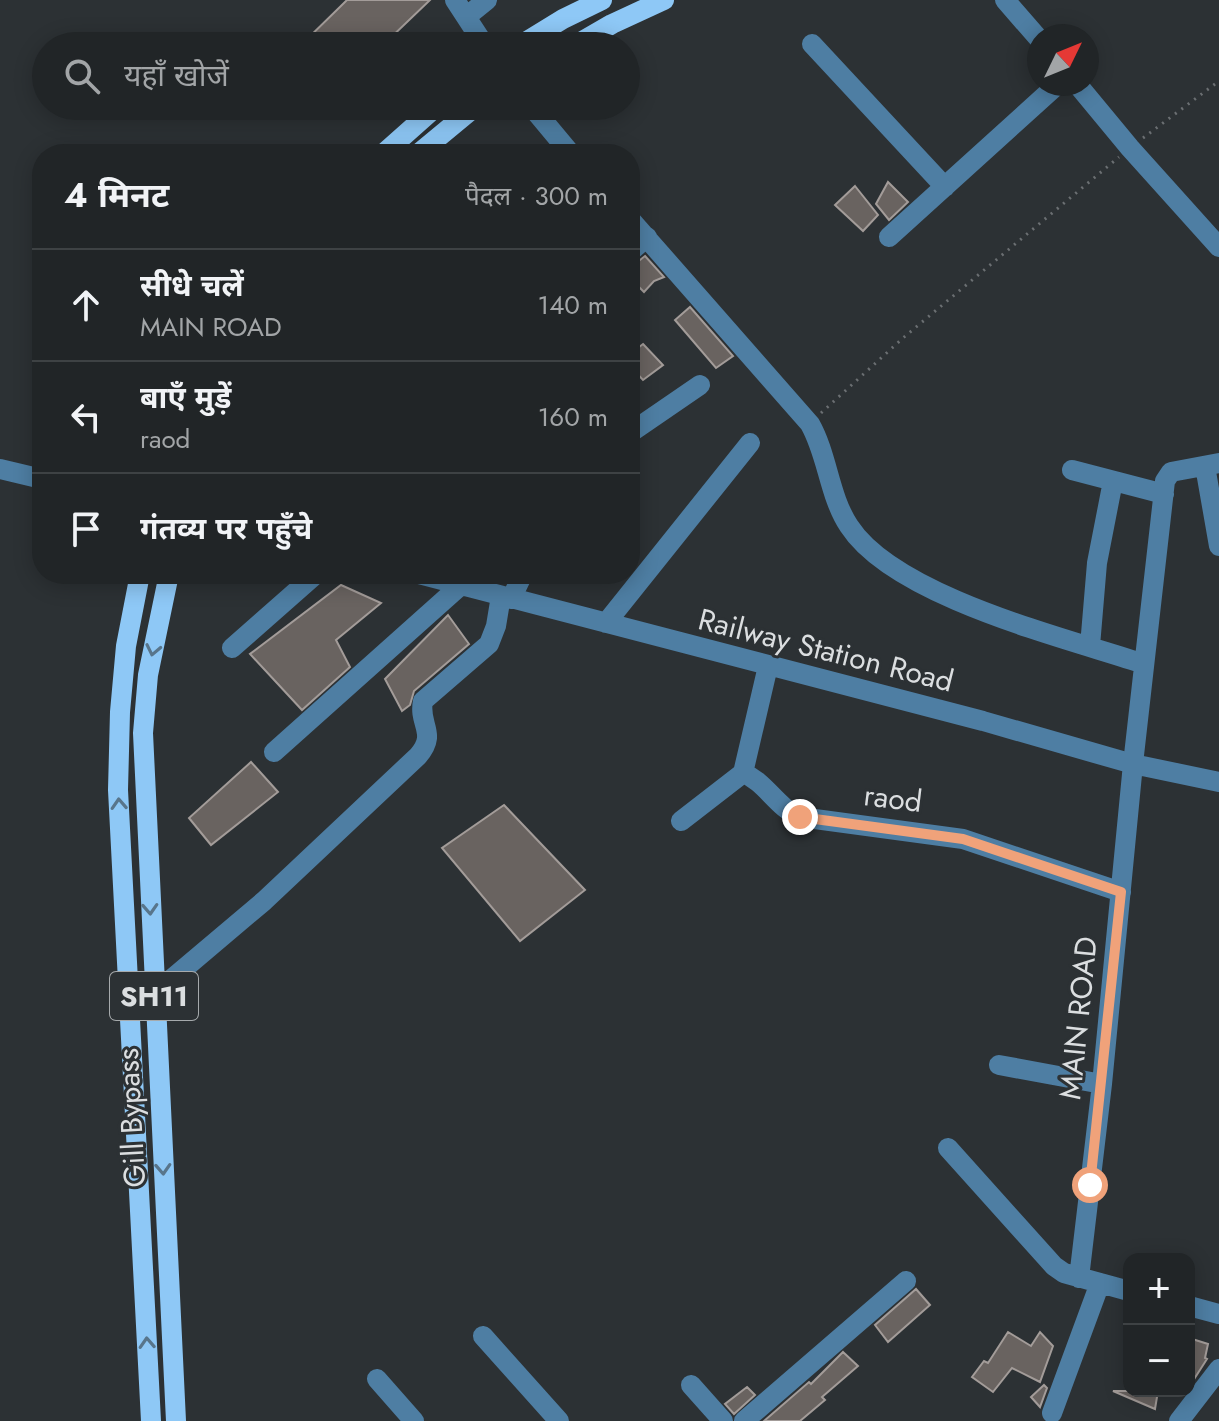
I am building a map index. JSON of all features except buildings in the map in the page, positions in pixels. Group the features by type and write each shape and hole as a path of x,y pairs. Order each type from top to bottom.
{"main road":[{"path":"542,32 602,0"},
{"path":"598,32 664,0"},
{"path":"394,144 421,120"},
{"path":"430,144 459,120"},
{"name":"Gill Bypass","path":"138,584 126,646 118,790 151,1421"},
{"name":"Gill Bypass","path":"167,584 148,675 143,733 176,1421"}],"street":[{"path":"476,32 461,9 487,0"},
{"path":"1005,0 1027,25"},
{"path":"812,44 945,187"},
{"path":"889,237 1045,96"},
{"path":"1087,96 1219,247"},
{"path":"543,120 563,144"},
{"path":"640,230 810,424 844,518 871,550 917,581 958,602 1144,664"},
{"path":"640,243 647,237"},
{"path":"640,426 700,385"},
{"path":"640,580 750,443"},
{"path":"1072,470 1164,494 1167,475 1171,472 1212,464 1219,546"},
{"path":"0,469 32,477"},
{"path":"1090,646 1097,563 1113,481"},
{"name":"MAIN ROAD","path":"1079,1278 1164,494"},
{"path":"232,648 305,584"},
{"name":"Railway Station Road","path":"457,584 983,721 1133,764 1219,782"},
{"path":"154,994 264,901 426,747 428,732 421,710 423,701 489,644 506,597 516,584"},
{"path":"606,623 637,584"},
{"path":"274,752 461,585"},
{"path":"681,821 743,773 768,666"},
{"name":"raod","path":"743,773 786,810 800,817 963,839 1121,892"},
{"path":"999,1065 1102,1084"},
{"path":"948,1148 1054,1266 1064,1273 1123,1289"},
{"path":"744,1421 906,1281"},
{"path":"1052,1413 1100,1283"},
{"path":"1195,1308 1219,1314"},
{"path":"483,1336 559,1421"},
{"path":"1179,1421 1219,1369"},
{"path":"377,1379 414,1421"},
{"path":"691,1385 723,1421"}],"path":[{"path":"810,424 903,338 1130,148 1219,81"}],"route":[{"path":"800,817 938,833 984,845 1121,892 1090,1185"}]}
